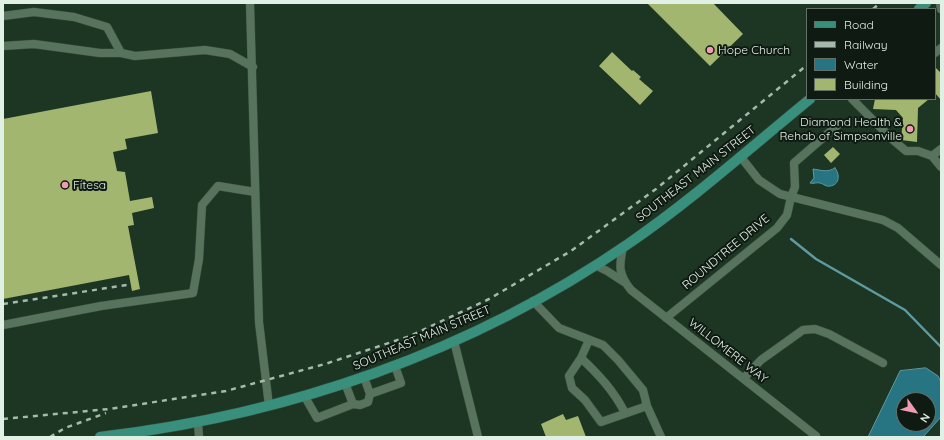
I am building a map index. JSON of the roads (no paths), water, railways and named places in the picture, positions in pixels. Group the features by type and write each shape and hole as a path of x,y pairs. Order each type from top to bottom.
{"main road":[{"name":"SOUTHEAST MAIN STREET","path":"100,437 198,423 305,397 395,366 495,322 534,301 623,247 687,201 809,100"}],"street":[{"path":"250,3 253,66 259,322 269,406"},
{"path":"940,3 941,9"},
{"path":"3,16 34,12 74,17 108,27 121,53"},
{"path":"3,46 34,44 100,53 121,53 135,56 205,50 230,54 253,66"},
{"path":"853,100 893,140 906,150 918,151 932,156 941,167"},
{"name":"ROUNDTREE DRIVE","path":"666,318 777,228 787,215 795,187 794,163 840,123"},
{"path":"932,156 941,149"},
{"path":"740,156 759,180 780,194 883,220 898,228 941,265"},
{"path":"3,325 101,306 193,293 199,259 202,205 218,186 255,192"},
{"name":"WILLOMERE WAY","path":"623,247 620,264 621,275 631,290 816,436"},
{"name":"WILLOMERE WAY","path":"595,265 608,271 626,284"},
{"path":"534,301 559,328 603,345 618,360 643,390 647,406 661,437"},
{"path":"744,378 761,360 803,330 815,329 829,334 883,363"},
{"path":"589,340 581,358 569,376 572,388 585,400 601,422 647,406"},
{"path":"454,341 478,437"},
{"path":"581,358 609,386 625,413"},
{"path":"370,394 401,383 395,366"},
{"path":"305,397 317,418 353,404 360,405 368,402 370,394 364,377"},
{"path":"345,384 353,404"},
{"path":"198,423 199,437"}],"water":[{"path":"835,168 838,173 836,184 827,186 819,183 810,183 814,178 813,169 827,171"},
{"path":"926,368 938,376 941,382 941,417 936,423 936,392 896,392 896,432 928,432 923,437 868,437 900,371"}],"waterway":[{"path":"791,239 816,259 905,310 941,347"}],"railway":[{"path":"874,8 880,3"},
{"path":"3,419 109,409 226,391 325,364 410,336 489,299 571,251 656,189 806,66"},
{"path":"3,304 127,285"},
{"path":"50,437 65,428 106,413"}],"place":[{"name":"Hope Church","path":"710,50"},
{"name":"Diamond Health & Rehab of Simpsonville","path":"910,129"},
{"name":"Fitesa","path":"65,185"}]}
